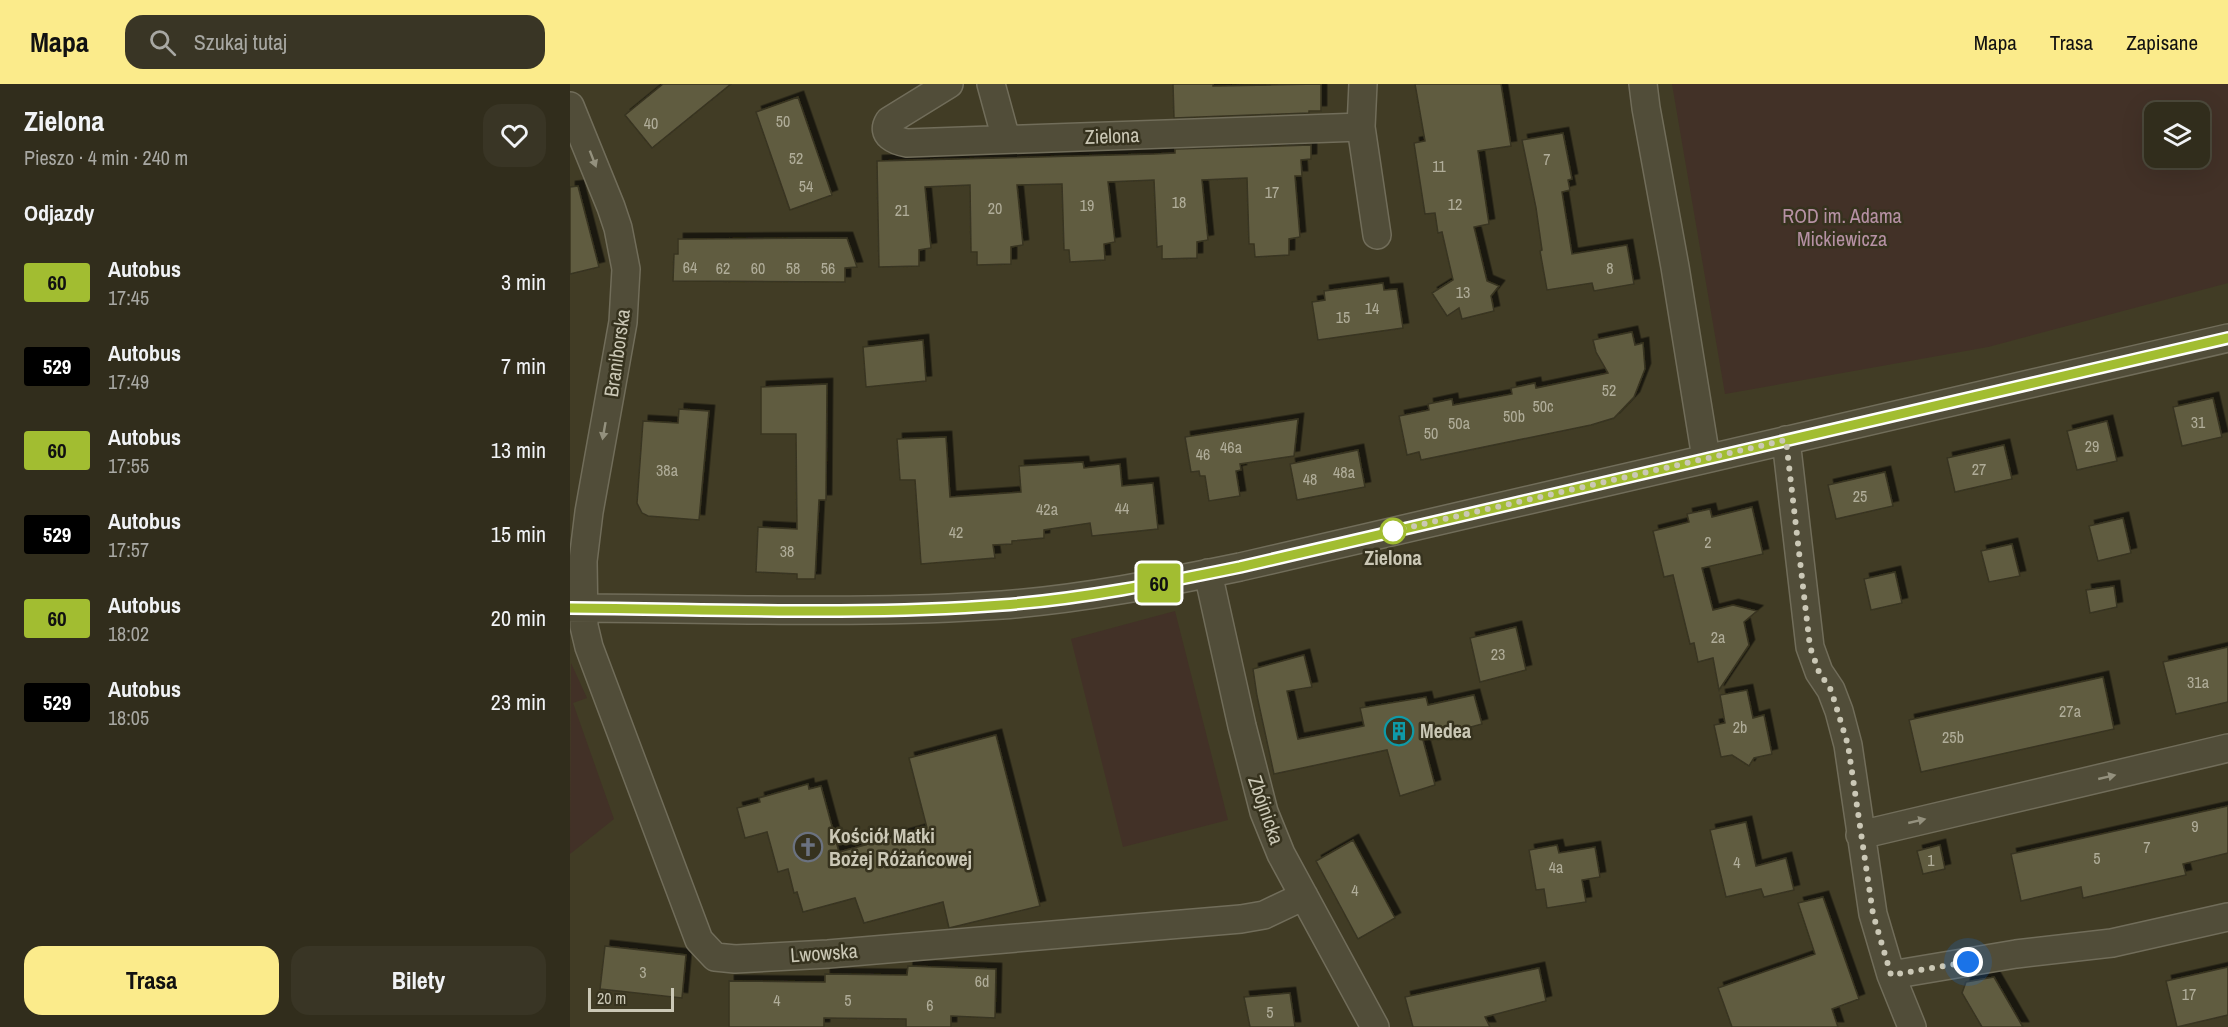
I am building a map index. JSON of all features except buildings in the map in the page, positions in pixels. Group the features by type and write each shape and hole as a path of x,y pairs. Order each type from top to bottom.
{"street":[{"name":"Zielona","path":"949,84 889,121 886,131 890,137 907,143 1361,128"},
{"path":"990,84 1006,140"},
{"path":"1363,84 1361,128 1377,235"},
{"path":"1644,84 1646,108 1706,458"},
{"name":"Braniborska","path":"570,106 611,207 618,228 626,269 623,322 589,512 577,608"},
{"path":"577,608 787,611 952,608 1061,598 1208,573 2228,338"},
{"path":"1786,440 1810,647 1819,672 1831,690 1839,711 1848,745 1873,914 1891,975 1912,1027"},
{"name":"Zbójnicka","path":"1208,573 1242,726 1264,812 1281,854 1375,1027"},
{"name":"Lwowska","path":"577,608 589,647 695,931 699,940 715,957 735,959 828,954 1241,919 1264,915 1304,896"},
{"path":"1860,835 2228,748"},
{"path":"1891,975 2016,954 2112,943 2228,917"}],"green space":[{"name":"ROD im. Adama Mickiewicza","path":"1672,84 2228,84 2228,283 1988,347 1725,394"},
{"path":"1175,611 1228,820 1123,847 1071,639"},
{"path":"571,663 587,698 573,703 614,819 570,854"}],"bus line":[{"name":"60","path":"570,608 902,610 1005,605 1101,593 1240,567 2228,338"}],"place":[{"name":"Zielona","path":"1393,531"},
{"name":"Medea","path":"1399,731"},
{"name":"Kościół Matki Bożej Różańcowej","path":"808,847"}],"route":[{"path":"1393,531 1786,440 1810,647 1819,672 1831,690 1848,745 1860,835 1881,947 1891,975 1968,962"}]}
